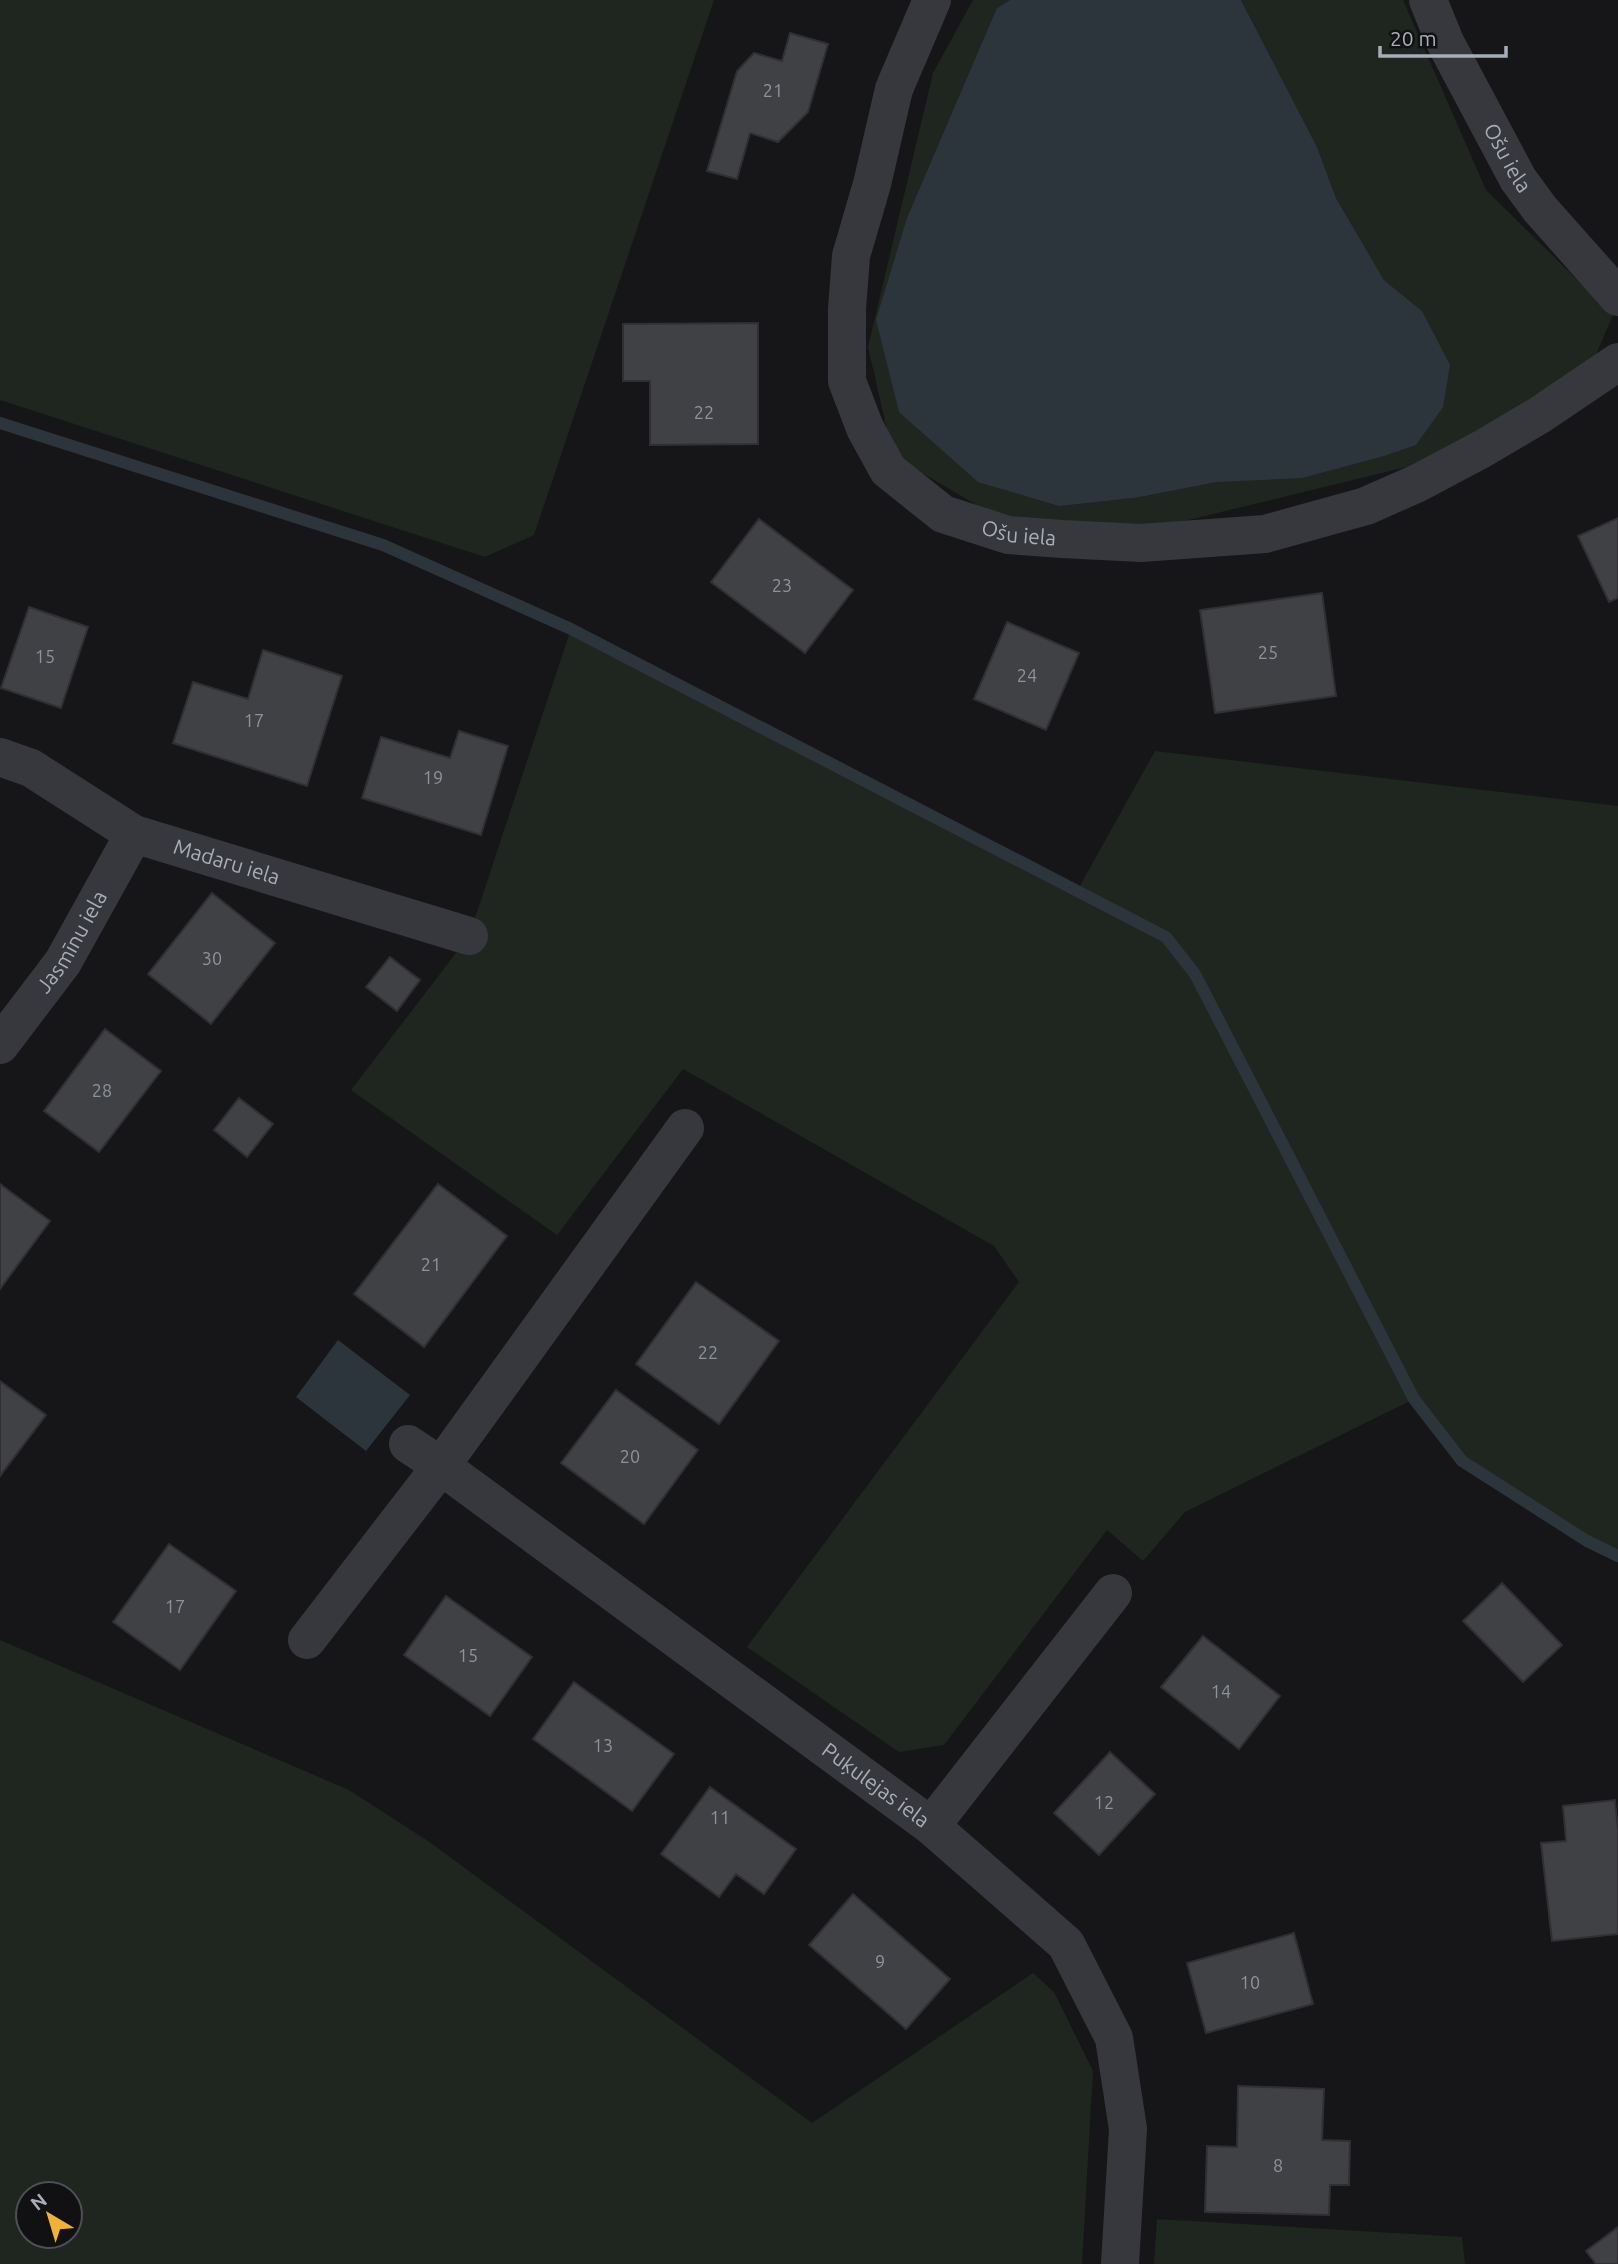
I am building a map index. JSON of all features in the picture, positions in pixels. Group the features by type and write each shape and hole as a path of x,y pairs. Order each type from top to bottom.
{"street":[{"name":"Ošu iela","path":"932,0 894,89 872,184 851,256 847,381 865,428 888,470 943,514 1008,535 1062,539 1142,543 1265,534 1366,506 1418,483 1538,416 1618,362"},
{"name":"Ošu iela","path":"1428,0 1445,42 1518,179 1540,209 1618,297"},
{"name":"Madaru iela","path":"0,757 31,768 134,834 469,936"},
{"name":"Jasmīnu iela","path":"0,1045 63,962 134,834"},
{"path":"307,1640 441,1466 685,1128"},
{"name":"Puķulejas iela","path":"408,1444 931,1826 1066,1944 1114,2038 1128,2129 1120,2264"},
{"path":"931,1826 1113,1593"}],"shaded area":[{"path":"0,0 714,0 534,535 485,557 0,400"},
{"path":"973,0 1010,0 997,8 1140,497 1217,482 1422,311 1384,280 1336,198 1317,147 1241,0 1403,0 1486,190 1613,315 1592,364 1443,458 1164,526 1006,522 893,456 868,347 933,73"},
{"path":"1010,0 1241,0 1317,147 1336,198 1384,280 1422,311 1450,365 1443,407 1416,445 1302,478 1217,482 1140,497 1059,506 978,482 899,412 876,320 907,218 997,8"},
{"path":"571,629 1077,891 1155,751 1618,806 1618,1556 1587,1541 1462,1461 1414,1399 1185,1512 1143,1561 1107,1530 944,1745 899,1752 747,1647 1019,1282 994,1246 683,1069 557,1235 351,1090 469,936"},
{"path":"338,1340 410,1395 366,1451 296,1397"},
{"path":"0,1640 349,1790 428,1841 812,2123 1033,1973 1054,1992 1093,2071 1082,2264 0,2264"},
{"path":"1157,2219 1462,2237 1465,2264 1154,2264"}],"building":[{"path":"790,33 828,44 808,112 778,142 750,133 737,179 707,171 737,71 754,53 782,61"},
{"path":"758,323 758,444 650,445 650,381 623,381 623,324"},
{"path":"1618,518 1618,598 1609,602 1578,536"},
{"path":"759,519 853,590 805,653 711,582"},
{"path":"1322,593 1336,696 1215,713 1200,610"},
{"path":"29,607 88,627 61,708 1,688"},
{"path":"1007,622 1079,653 1046,730 974,699"},
{"path":"263,650 342,676 307,786 173,743 193,682 248,699"},
{"path":"459,731 508,746 481,835 362,798 381,737 450,758"},
{"path":"212,893 275,943 211,1024 148,974"},
{"path":"390,957 420,980 397,1011 366,987"},
{"path":"105,1029 161,1071 99,1152 44,1111"},
{"path":"239,1098 273,1124 247,1157 214,1130"},
{"path":"0,1184 50,1221 0,1289"},
{"path":"438,1184 507,1236 424,1347 354,1294"},
{"path":"696,1282 779,1341 719,1424 636,1364"},
{"path":"0,1381 46,1415 0,1476"},
{"path":"616,1390 698,1450 644,1524 561,1463"},
{"path":"169,1544 236,1591 180,1670 113,1622"},
{"path":"1502,1583 1562,1645 1523,1682 1463,1621"},
{"path":"446,1596 532,1657 490,1716 404,1655"},
{"path":"1203,1636 1280,1696 1239,1749 1161,1687"},
{"path":"574,1682 674,1754 632,1811 533,1739"},
{"path":"1110,1752 1155,1794 1099,1855 1054,1813"},
{"path":"710,1787 796,1849 764,1894 736,1874 719,1897 661,1854"},
{"path":"1615,1800 1618,1830 1618,1934 1552,1941 1541,1843 1566,1841 1563,1806"},
{"path":"853,1894 950,1979 906,2029 809,1945"},
{"path":"1294,1933 1313,2004 1206,2033 1187,1963"},
{"path":"1238,2086 1324,2089 1322,2140 1350,2141 1349,2185 1330,2185 1329,2215 1205,2212 1207,2146 1237,2147"},
{"path":"1618,2227 1618,2264 1596,2264 1586,2251"}],"waterway":[{"path":"0,423 383,545 571,629 1166,937 1195,974 1414,1399 1462,1461 1587,1541 1618,1556"}]}
